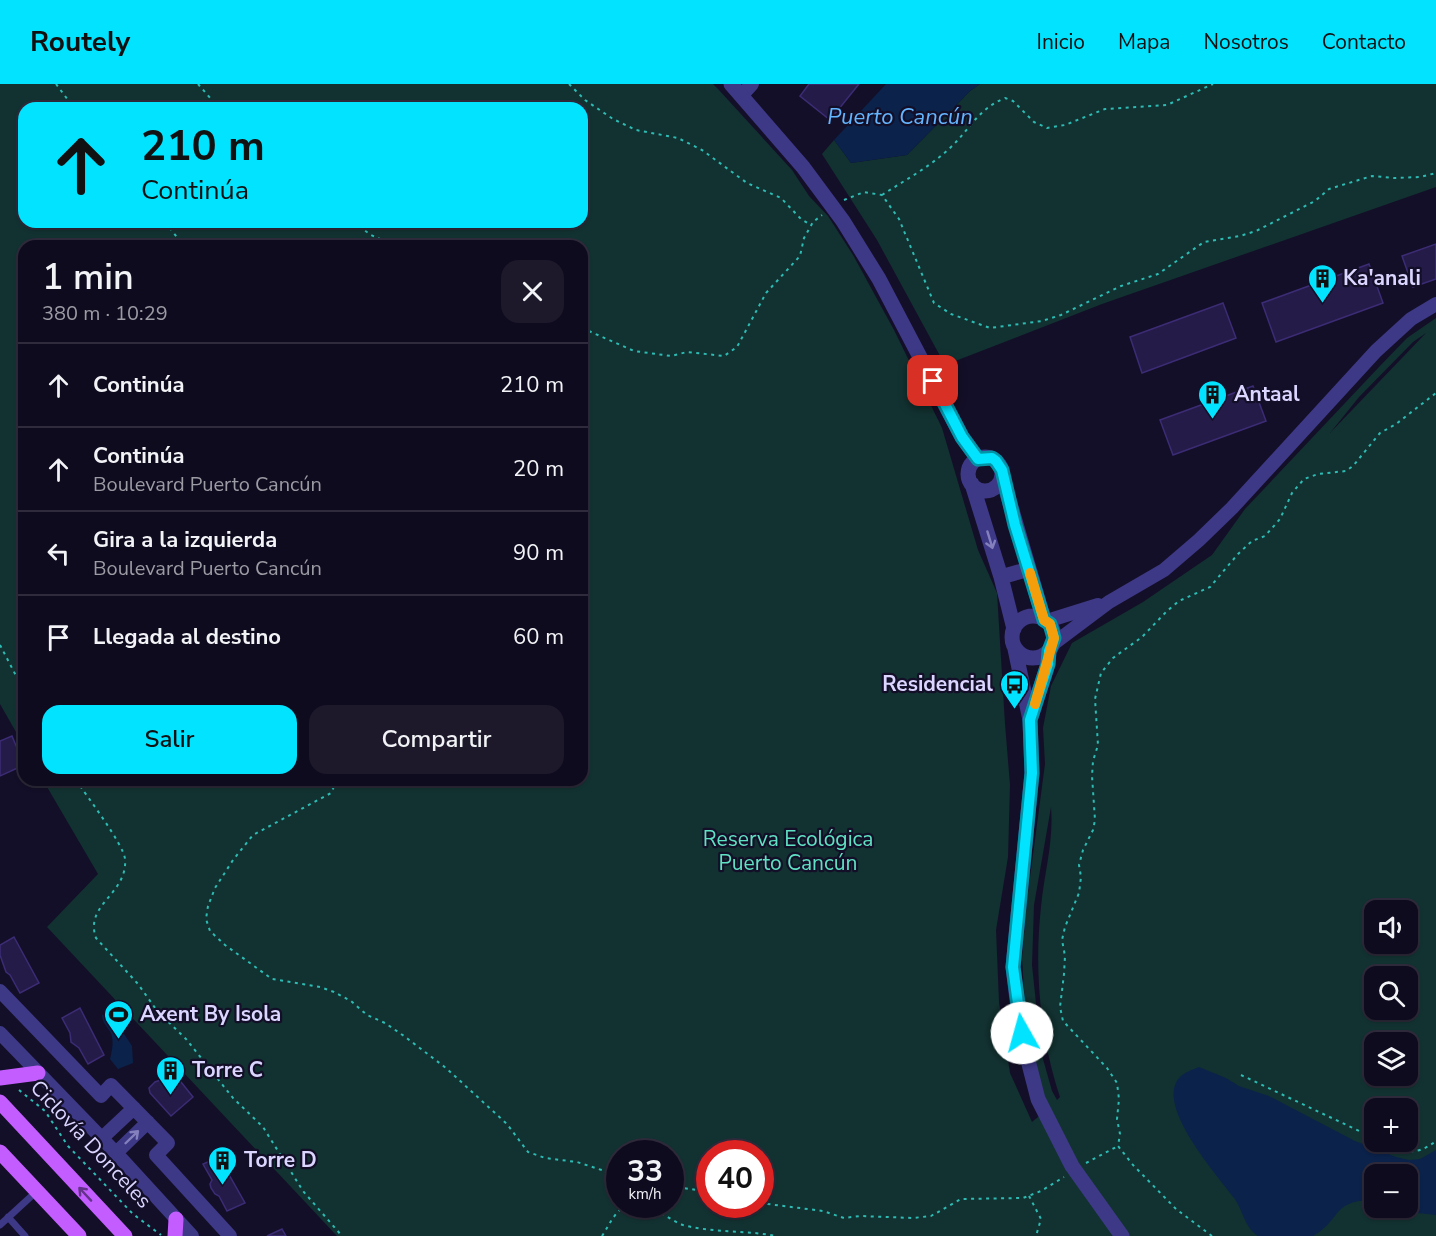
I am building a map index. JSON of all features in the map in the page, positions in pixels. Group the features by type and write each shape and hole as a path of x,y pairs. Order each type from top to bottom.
{"main road":[{"path":"3,1077 38,1073"},
{"path":"0,1102 125,1236"},
{"path":"0,1152 79,1236"},
{"path":"175,1236 176,1219"}],"street":[{"path":"742,88 832,207 879,279 962,437 978,459"},
{"path":"1015,649 1027,658 1044,655 1109,602 1164,570 1232,508 1376,351 1411,319 1436,304"},
{"path":"1014,629 1001,577 969,474 972,464 986,457 996,461 1002,470 1029,569 1046,620 1053,630 1048,664 1030,720"},
{"path":"972,484 981,490 992,489 1002,476"},
{"path":"1001,577 1029,569"},
{"path":"1109,602 1046,620 1032,616 1018,622 1014,629 1012,642 1030,720 1032,773 1013,967 1022,1033 1038,1099 1072,1166 1122,1236"},
{"path":"0,991 101,1096 111,1085 168,1143 156,1155 230,1236"},
{"path":"0,1033 102,1138 192,1236"},
{"path":"102,1138 134,1108"},
{"path":"116,1153 148,1122"}],"lane":[{"path":"0,1225 37,1191"},
{"path":"8,1217 25,1236"}],"path":[{"path":"56,84 70,102"},
{"path":"198,84 214,102"},
{"path":"568,84 588,102"},
{"path":"588,331 634,351 671,356 687,352 724,356 738,347 766,293 800,256 804,238 811,225 832,207 845,200 864,192 882,195 927,167 950,148 980,112 991,104 1005,98 1013,101 1034,122 1047,128 1065,125 1105,110 1167,105 1212,84"},
{"path":"588,102 613,119 636,130 678,138 702,150 747,183 781,198 801,219 811,225"},
{"path":"882,195 899,219 934,303 951,314 990,328 1042,321 1061,315 1121,286 1158,274 1204,242 1256,231 1315,201 1329,189 1372,176 1420,177 1436,173"},
{"path":"170,228 179,240"},
{"path":"362,228 382,240"},
{"path":"1212,1236 1176,1209 1133,1165 1118,1146 1120,1134 1117,1083 1107,1068 1063,1021 1060,1007 1065,956 1062,940 1079,893 1081,877 1079,865 1095,820 1092,776 1093,760 1098,745 1095,699 1101,673 1113,658 1142,637 1167,611 1179,601 1210,587 1238,554 1252,541 1264,536 1280,519 1288,506 1292,493 1305,479 1318,474 1346,471 1353,466 1380,433 1402,420 1436,393"},
{"path":"0,645 18,680"},
{"path":"80,786 120,845 125,858 124,872 119,886 99,909 94,919 92,928 96,938 138,984 158,1012 186,1039 233,1098 263,1127 303,1191 342,1236"},
{"path":"334,786 331,793 253,835 215,888 206,919 210,931 225,945 272,979 320,987 334,992 351,1001 367,1016 385,1023 404,1036 446,1068 507,1124 528,1152 544,1158 578,1162 606,1171"},
{"path":"1241,1075 1364,1133"},
{"name":"Ciclovía Donceles","path":"3,1077 45,1111 68,1146 133,1214 162,1236"},
{"path":"1418,1150 1427,1148 1436,1141"},
{"path":"774,1205 823,1211 844,1218 860,1216 913,1218 932,1216 961,1199 1029,1196 1041,1219 1036,1236"},
{"path":"602,1236 612,1218"},
{"path":"670,1218 682,1224 703,1229 757,1232 776,1236"}],"green space":[{"name":"Reserva Ecológica Puerto Cancún","path":"0,84 713,84 792,170 809,196 828,216 853,255 894,330 942,428 978,550 997,593 1010,785 1008,857 996,930 999,1002 1010,1073 1032,1122 1049,1108 1043,1096 1033,1059 1025,1004 1022,959 1027,900 1045,764 1043,728 1051,686 1072,643 1143,602 1212,555 1245,509 1379,367 1407,338 1436,318 1436,1236 337,1236 47,927 98,874 47,786 588,786 588,240 18,240 18,736 0,704","holes":["1426,333 1330,433 1359,397 1413,342","1051,807 1050,845 1042,895 1038,955 1043,1027 1060,1097 1057,1100 1052,1091 1041,1052 1032,965 1034,905"]},
{"name":"Puerto Cancún","path":"980,84 1436,84 1436,187 1102,304 945,365 877,240 822,154 834,140 851,163 907,155 970,91"}],"water":[{"name":"Puerto Cancún","path":"886,84 980,84 970,91 907,155 851,163 834,140"},
{"name":"Axent By Isola","path":"102,1015 113,1017 132,1046 133,1063 118,1069 110,1059 112,1036"},
{"path":"1199,1067 1239,1086 1269,1096 1364,1145 1364,1152 1383,1152 1409,1160 1420,1159 1436,1150 1436,1215 1418,1213 1418,1164 1364,1164 1364,1201 1350,1203 1343,1207 1322,1230 1313,1236 1258,1236 1250,1228 1234,1198 1191,1140 1181,1122 1175,1105 1174,1090 1179,1078"}],"building":[{"path":"809,84 859,84 830,120 800,96"},
{"path":"1436,244 1436,279 1413,287 1402,256"},
{"name":"Ka'anali","path":"1369,264 1383,303 1276,342 1262,303"},
{"name":"Antaal","path":"1223,303 1236,338 1142,373 1130,337"},
{"name":"Antaal","path":"1253,386 1266,421 1173,455 1160,420"},
{"path":"12,736 18,750 18,768 0,776 0,741"},
{"path":"14,937 39,983 20,993 6,972 0,955 0,945"},
{"path":"80,1008 104,1055 88,1064 79,1048 71,1042 70,1033 62,1018"},
{"name":"Torre C","path":"166,1071 181,1082 193,1097 171,1116 150,1093 149,1088 161,1080 162,1072"},
{"name":"Torre D","path":"219,1157 245,1203 227,1211 219,1196 211,1188 212,1180 203,1164"},
{"path":"282,1229 286,1236 267,1236"}],"slow traffic":[{"path":"1030,573 1044,620 1050,624 1054,638 1035,704"}],"place":[{"name":"Ka'anali","path":"1322,304"},
{"name":"Antaal","path":"1213,420"},
{"name":"Residencial","path":"1014,710"},
{"name":"Axent By Isola","path":"119,1040"},
{"name":"Torre C","path":"171,1096"},
{"name":"Torre D","path":"223,1186"}],"route":[{"path":"933,381 962,437 978,459 992,458 1000,465 1015,525 1044,620 1053,630 1054,638 1049,651 1048,664 1030,720 1032,773 1013,967 1022,1033"}]}
